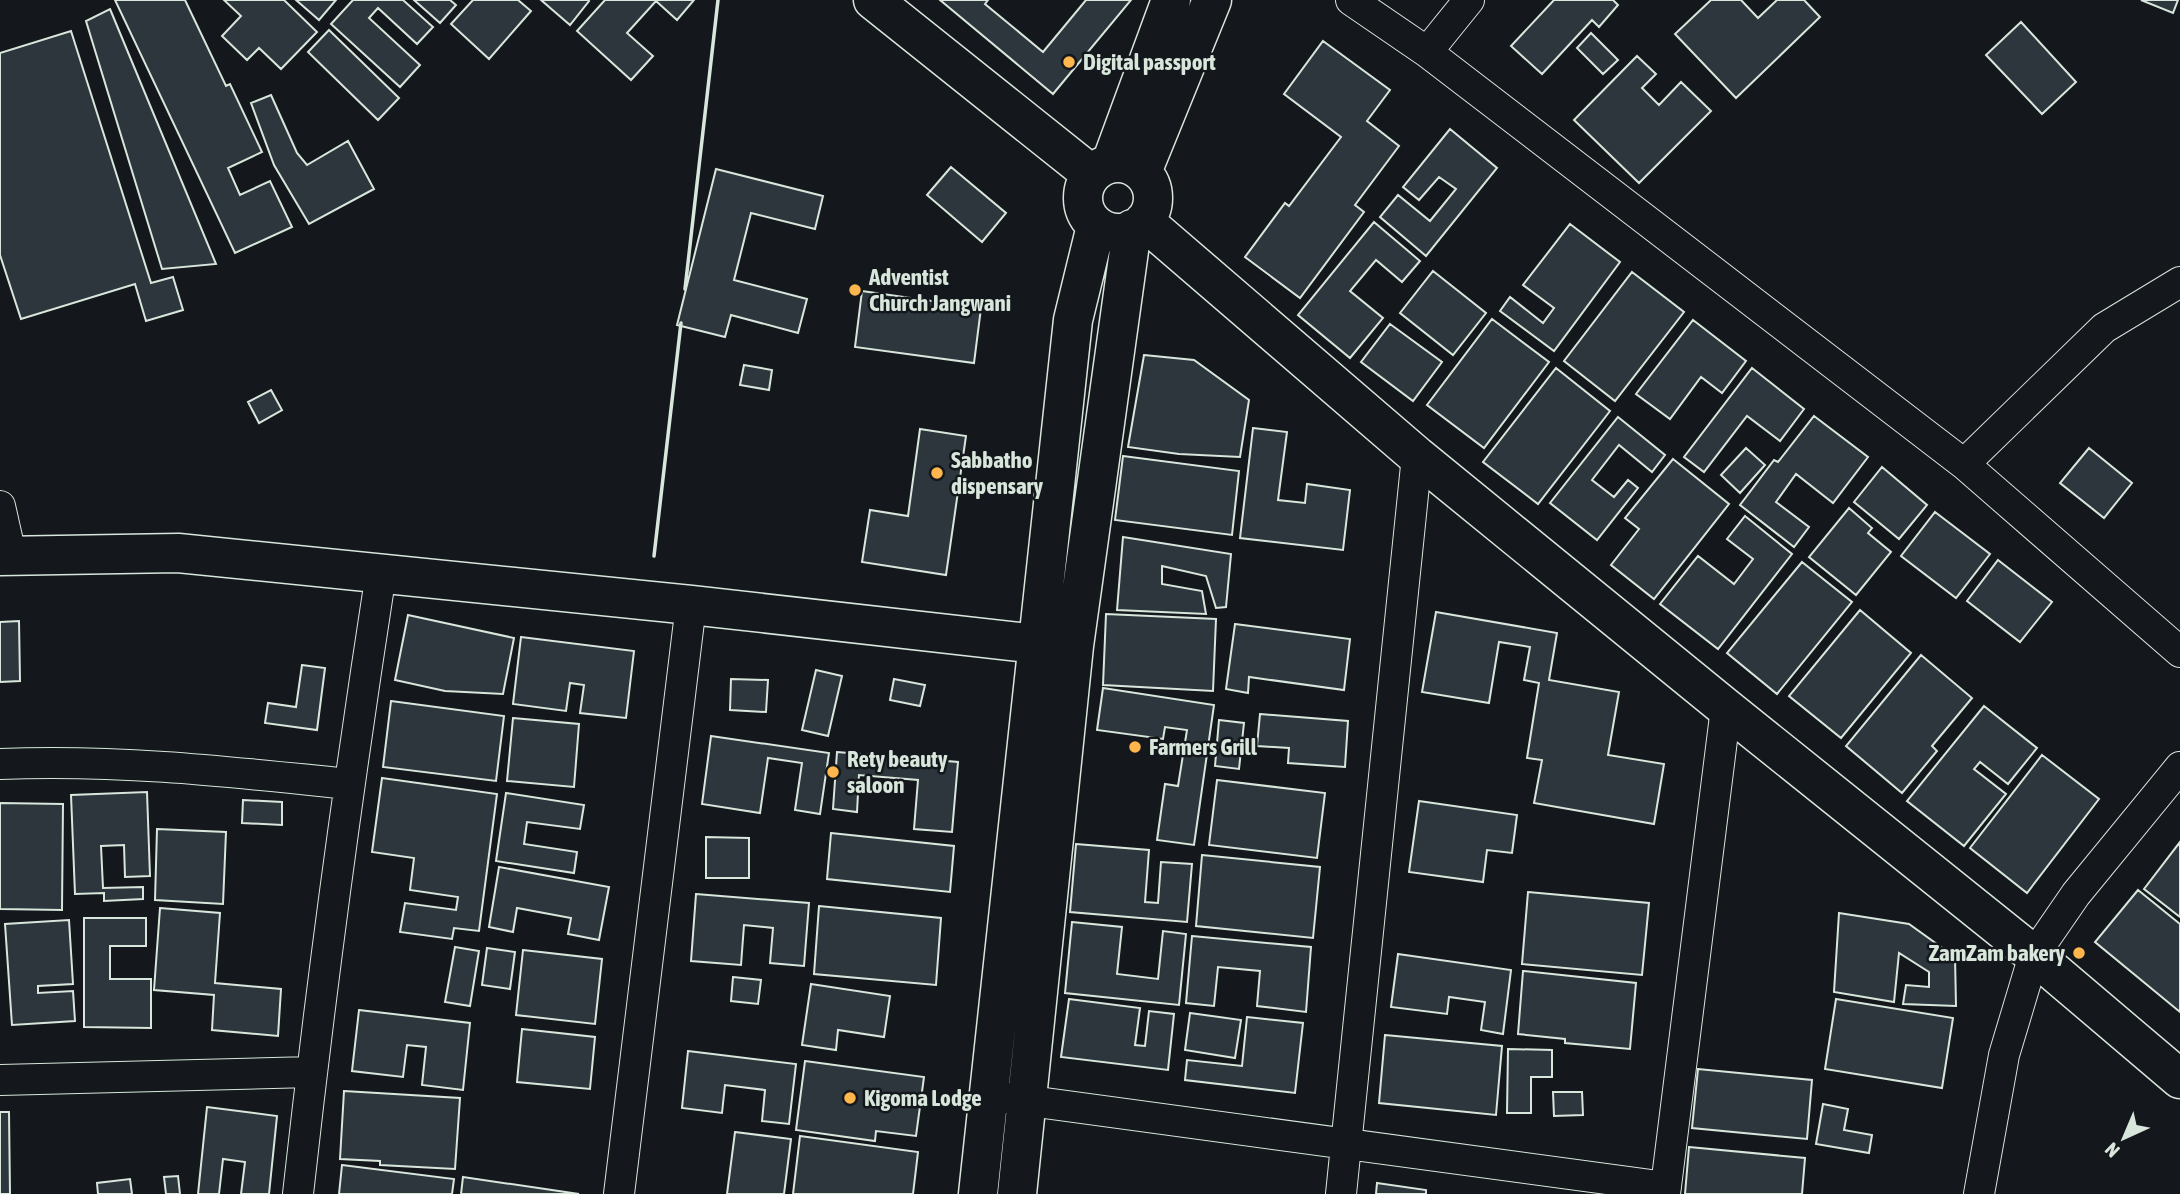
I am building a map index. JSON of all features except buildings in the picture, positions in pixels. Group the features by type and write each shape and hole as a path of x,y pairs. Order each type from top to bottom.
{"street":[{"path":"873,0 1115,170 1152,191 1153,202 1124,225 1073,320 1056,645 1026,1100 1017,1194"},
{"path":"1115,170 1171,0"},
{"path":"1212,0 1115,170 1085,184 1083,206 1088,217 1124,225 1417,456 2034,955 2180,1079"},
{"path":"1350,0 1427,52 1964,464 2180,652"},
{"path":"1427,52 1469,0"},
{"path":"1964,464 2104,328 2180,282"},
{"path":"1341,1194 1417,456"},
{"path":"0,506 6,556 178,553 1056,645"},
{"path":"298,1194 311,1072 349,783 381,573"},
{"path":"619,1194 691,605"},
{"path":"978,1194 989,1095 1056,645"},
{"path":"989,1095 1347,1143 1666,1191 1726,708"},
{"path":"0,764 52,762 178,766 349,783"},
{"path":"1979,1194 2004,1055 2034,955 2084,884 2180,766"},
{"path":"0,1080 311,1072"}],"wall":[{"path":"685,289 718,0"},
{"path":"654,556 681,323"}],"place":[{"name":"Digital passport","path":"1069,62"},
{"name":"Adventist Church Jangwani","path":"855,290"},
{"name":"Sabbatho dispensary","path":"937,473"},
{"name":"Farmers Grill","path":"1135,747"},
{"name":"Rety beauty saloon","path":"833,772"},
{"name":"ZamZam bakery","path":"2079,953"},
{"name":"Kigoma Lodge","path":"850,1098"}]}
